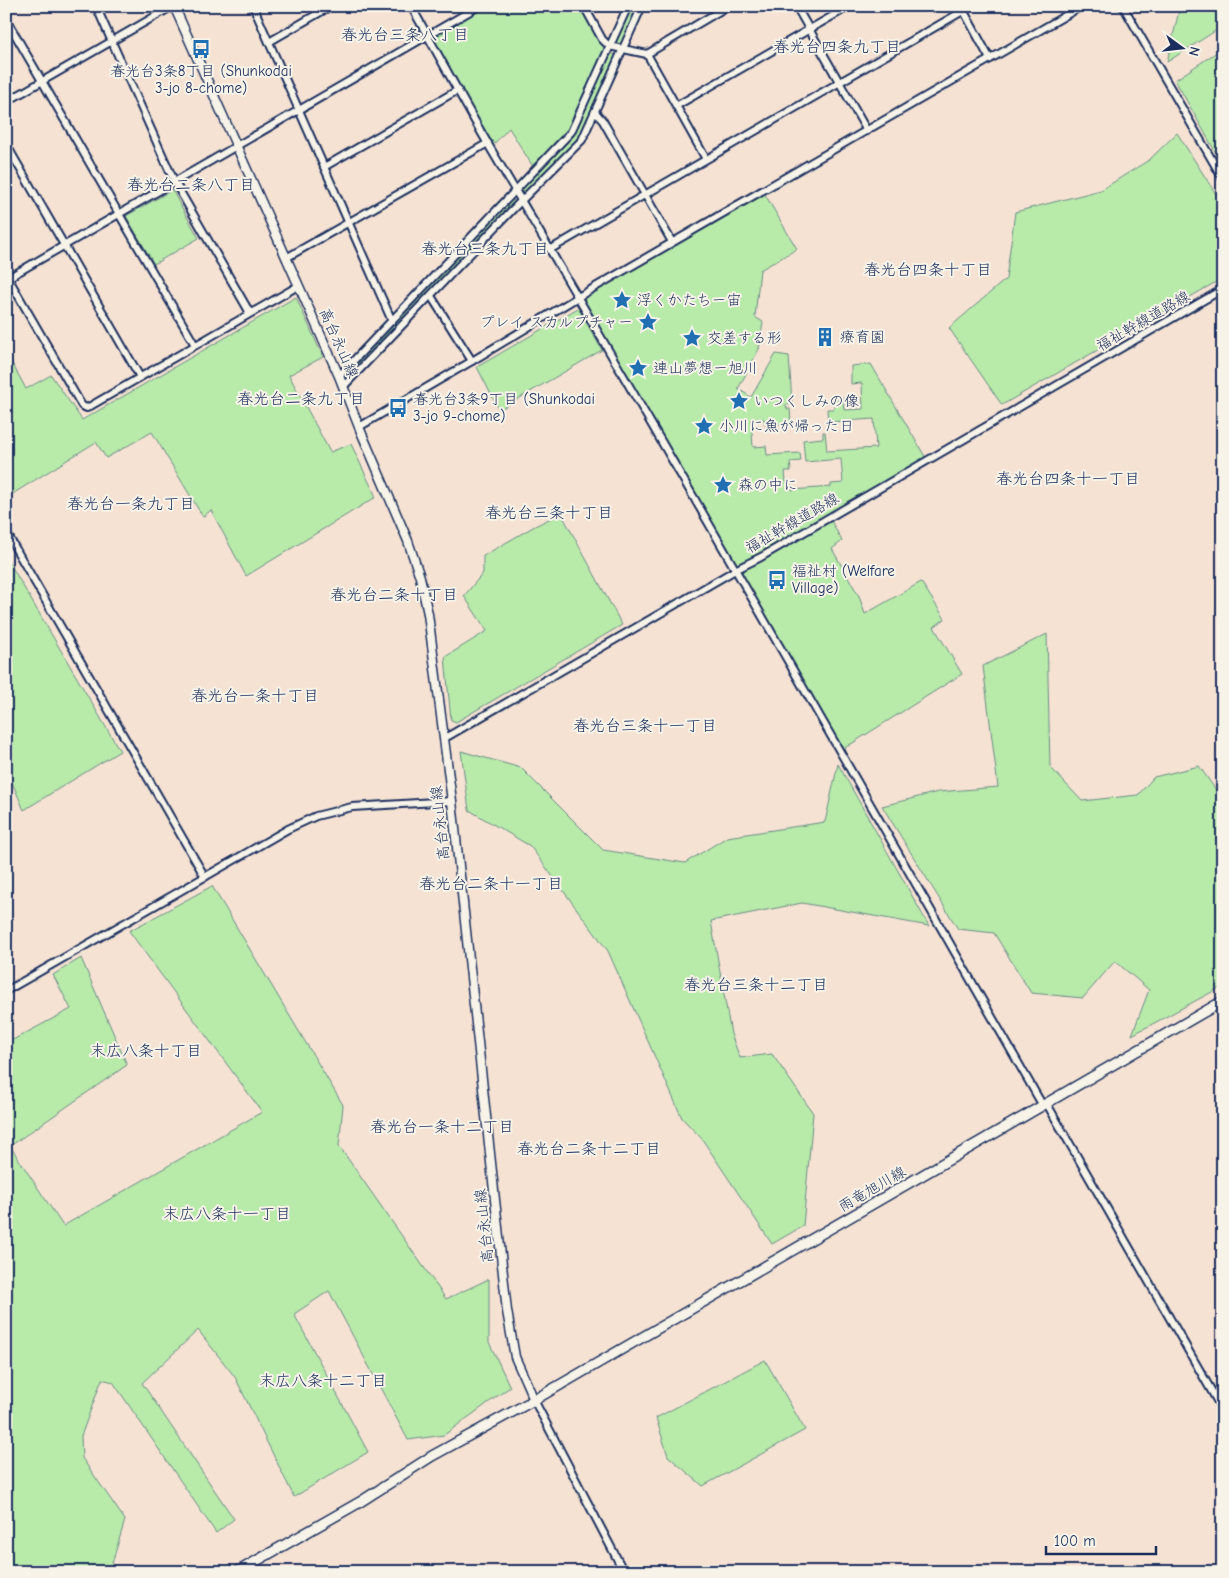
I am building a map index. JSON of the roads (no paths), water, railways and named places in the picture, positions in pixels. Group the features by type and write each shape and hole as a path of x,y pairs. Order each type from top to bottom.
{"main road":[{"name":"雨竜旭川線","path":"534,1400 1223,1001"},
{"path":"237,1572 360,1502 432,1456 534,1400"}],"street":[{"path":"96,6 174,181 250,313"},
{"path":"6,102 174,6"},
{"name":"高台永山線","path":"174,6 339,376 408,541 420,577 428,614 445,738 507,1311 515,1357 534,1400"},
{"path":"253,6 392,321"},
{"path":"269,42 331,6"},
{"name":"福祉幹線道路線","path":"411,6 488,143 736,569 1223,289"},
{"path":"298,286 87,408 82,406 7,276 119,214 479,6"},
{"path":"584,6 602,38 609,46 647,54 728,6"},
{"path":"339,376 571,132 628,6"},
{"path":"343,387 582,140 642,6"},
{"path":"796,6 866,131"},
{"path":"676,106 850,6"},
{"path":"359,427 672,242 1082,6"},
{"path":"1123,6 1223,179"},
{"path":"551,249 839,83 962,8 990,59"},
{"path":"6,19 195,346"},
{"path":"647,54 706,159"},
{"path":"324,166 458,90"},
{"path":"596,112 603,120 672,242"},
{"path":"286,258 488,143"},
{"path":"6,144 140,377"},
{"path":"431,296 472,361"},
{"path":"6,532 205,877"},
{"path":"445,738 736,569 1223,1411"},
{"path":"6,991 288,829 316,816 352,807 452,801"},
{"path":"534,1400 624,1572"}],"place":[{"name":"春光台3条8丁目 (Shunkodai 3-jo 8-chome)","path":"201,49"},
{"name":"浮くかたちー宙","path":"622,300"},
{"name":"プレイ スカルプチャー","path":"648,322"},
{"name":"療育園","path":"825,337"},
{"name":"交差する形","path":"692,338"},
{"name":"連山夢想ー旭川","path":"638,368"},
{"name":"いつくしみの像","path":"739,401"},
{"name":"春光台3条9丁目 (Shunkodai 3-jo 9-chome)","path":"398,408"},
{"name":"小川に魚が帰った日","path":"704,426"},
{"name":"森の中に","path":"723,485"},
{"name":"福祉村 (Welfare Village)","path":"777,580"}],"district":[{"name":"春光台三条八丁目","path":"405,34"},
{"name":"春光台四条九丁目","path":"837,46"},
{"name":"春光台二条八丁目","path":"191,184"},
{"name":"春光台三条九丁目","path":"485,248"},
{"name":"春光台四条十丁目","path":"928,269"},
{"name":"春光台二条九丁目","path":"301,398"},
{"name":"春光台四条十一丁目","path":"1068,478"},
{"name":"春光台一条九丁目","path":"131,503"},
{"name":"春光台三条十丁目","path":"549,512"},
{"name":"春光台二条十丁目","path":"394,594"},
{"name":"春光台一条十丁目","path":"255,695"},
{"name":"春光台三条十一丁目","path":"645,725"},
{"name":"春光台二条十一丁目","path":"491,883"},
{"name":"春光台三条十二丁目","path":"756,984"},
{"name":"末広八条十丁目","path":"146,1050"},
{"name":"春光台一条十二丁目","path":"442,1126"},
{"name":"春光台二条十二丁目","path":"589,1148"},
{"name":"末広八条十一丁目","path":"227,1213"},
{"name":"末広八条十二丁目","path":"323,1380"}]}
